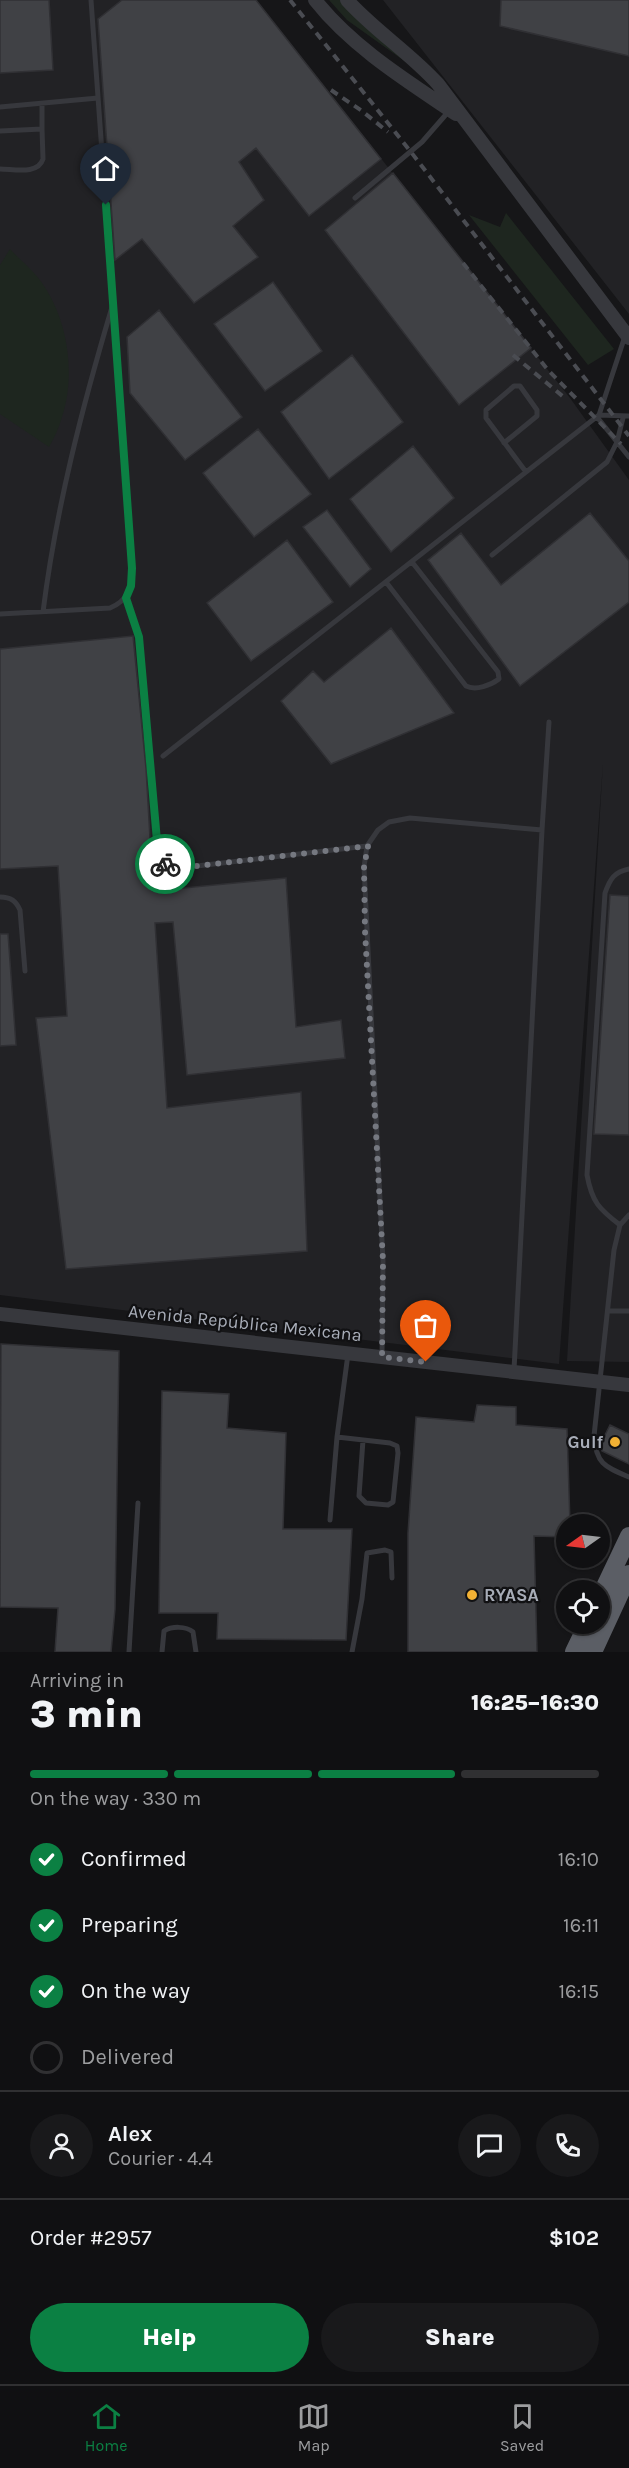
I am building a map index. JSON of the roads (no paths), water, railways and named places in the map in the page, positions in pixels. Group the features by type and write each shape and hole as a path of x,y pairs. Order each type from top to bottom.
{"highway":[{"path":"608,1580 629,1536"},
{"path":"593,1652 629,1574"},
{"path":"574,1652 583,1634"}],"street":[{"path":"315,0 342,29 365,48 452,107"},
{"path":"347,0 362,17 418,61 627,336"},
{"name":"Avenida República Mexicana","path":"0,1314 629,1385"}],"lane":[{"path":"0,614 110,608 126,598 131,586 132,568 91,0"},
{"path":"0,107 98,98"},
{"path":"0,169 33,169 40,166 43,159 42,104"},
{"path":"355,198 422,142 452,107"},
{"path":"0,131 42,129"},
{"path":"43,612 51,548 63,488 84,400 113,302"},
{"path":"163,756 598,416 627,336"},
{"path":"504,443 537,416 537,410 519,386 514,386 486,410 486,418 504,443 526,472"},
{"path":"492,555 607,462 626,417 598,416"},
{"path":"598,416 629,457"},
{"path":"386,582 466,686 476,688 499,679 498,672 412,562"},
{"path":"126,598 139,637 158,852 162,863 180,868 368,846"},
{"path":"514,1372 549,722"},
{"path":"382,1357 383,1261 365,920 364,867 368,846 378,830 389,822 410,818 542,830"},
{"path":"620,1225 596,1204 590,1193 587,1175 605,893 609,880 619,871 629,868"},
{"path":"0,897 11,898 20,910 25,971"},
{"path":"629,1215 620,1225 614,1250 594,1436 597,1457 611,1470 629,1477"},
{"path":"608,1311 629,1311"},
{"path":"330,1520 337,1437 348,1353"},
{"path":"337,1437 390,1443 398,1449 391,1504 366,1503 359,1496 363,1440"},
{"path":"129,1652 138,1503"},
{"path":"352,1652 362,1599 367,1553 378,1550 391,1552 392,1578"},
{"path":"162,1652 164,1631 171,1628 186,1628 194,1632 196,1652"}],"railway":[{"path":"290,0 411,152 629,436"},
{"path":"331,90 388,132"},
{"path":"463,263 548,370 621,444"},
{"path":"513,355 566,399"}],"place":[{"name":"Gulf","path":"615,1442"},
{"name":"RYASA","path":"472,1595"}]}
